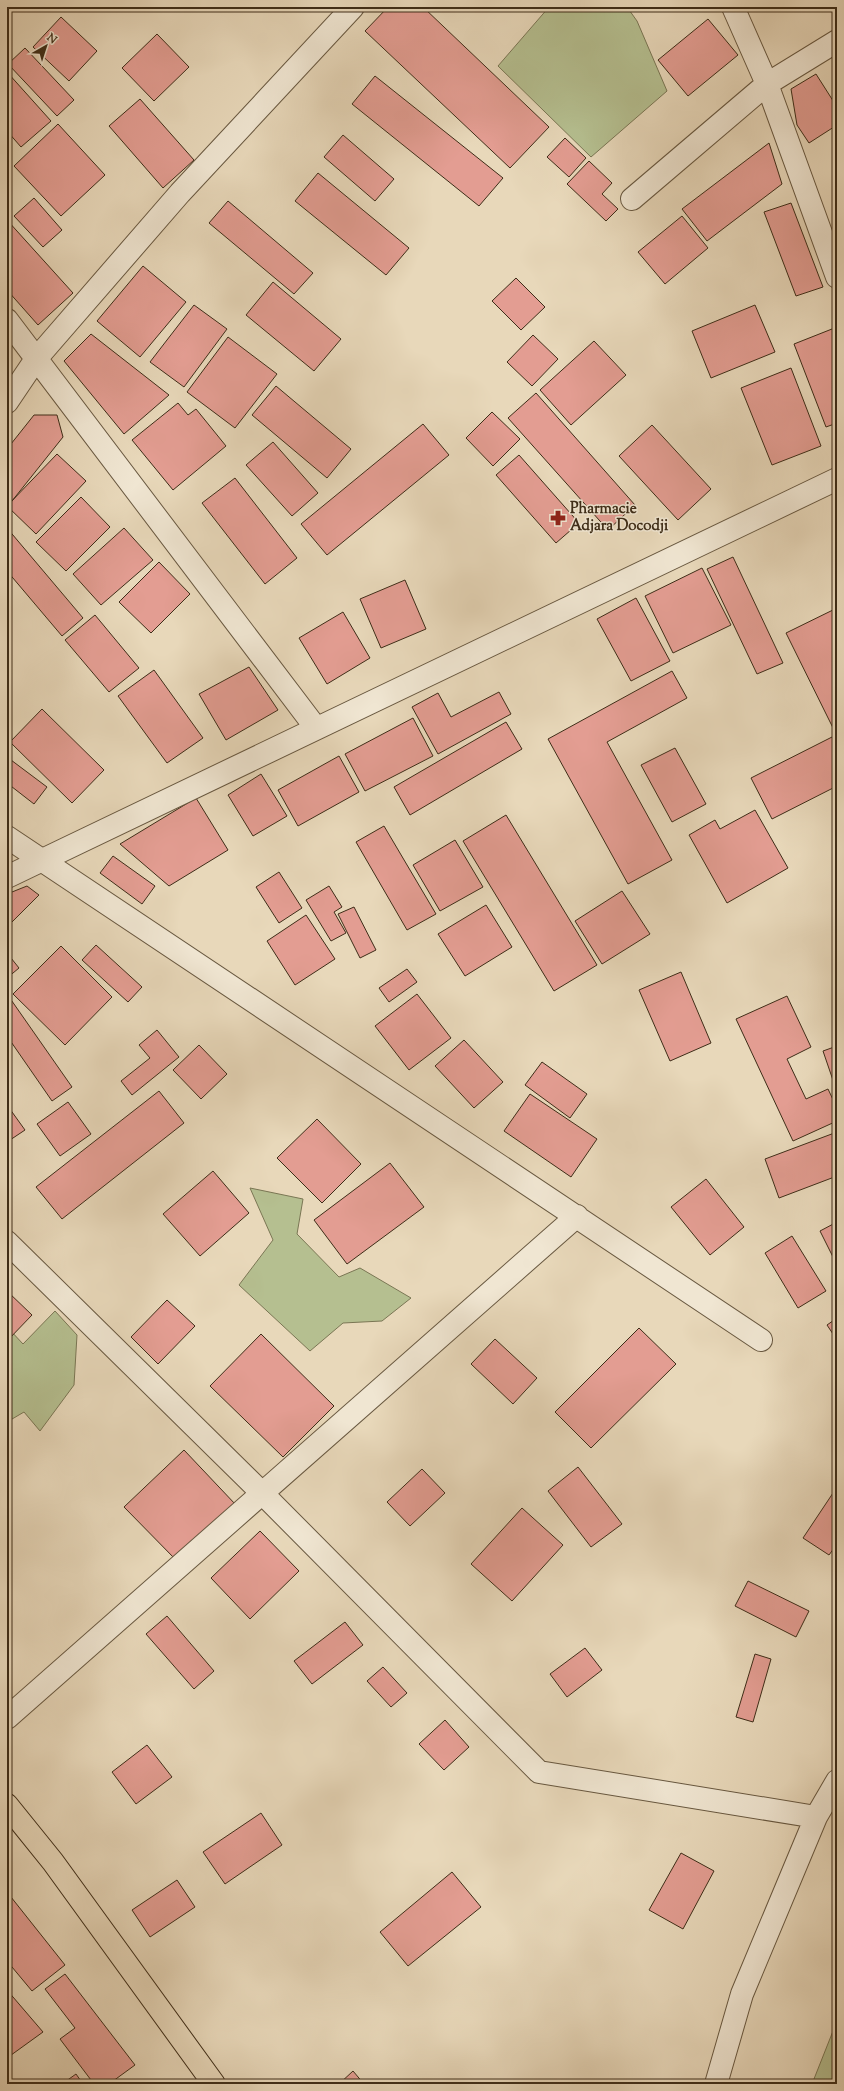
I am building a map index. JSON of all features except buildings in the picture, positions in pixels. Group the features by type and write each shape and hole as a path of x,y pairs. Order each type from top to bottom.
{"main road":[{"path":"7,1805 53,1862 214,2084"}],"street":[{"path":"7,402 36,359 180,193 353,7"},
{"path":"733,7 767,84 837,278"},
{"path":"632,199 767,84 837,41"},
{"path":"7,320 316,728"},
{"path":"7,877 837,478"},
{"path":"7,837 761,1340"},
{"path":"7,1718 576,1216"},
{"path":"7,1242 262,1493 539,1772 816,1817"},
{"path":"716,2084 742,1994 816,1817 837,1781"}],"green space":[{"path":"549,7 627,7 637,21 667,91 591,157 498,66"},
{"path":"250,1188 303,1199 297,1234 339,1277 360,1268 411,1298 382,1321 343,1323 310,1351 239,1285 273,1240"},
{"path":"55,1311 77,1335 74,1385 40,1431 24,1412 7,1422 7,1332 10,1330 23,1344"},
{"path":"837,2025 837,2084 812,2084 835,2026"}],"place":[{"name":"Pharmacie Adjara Docodji","path":"558,518"}]}
